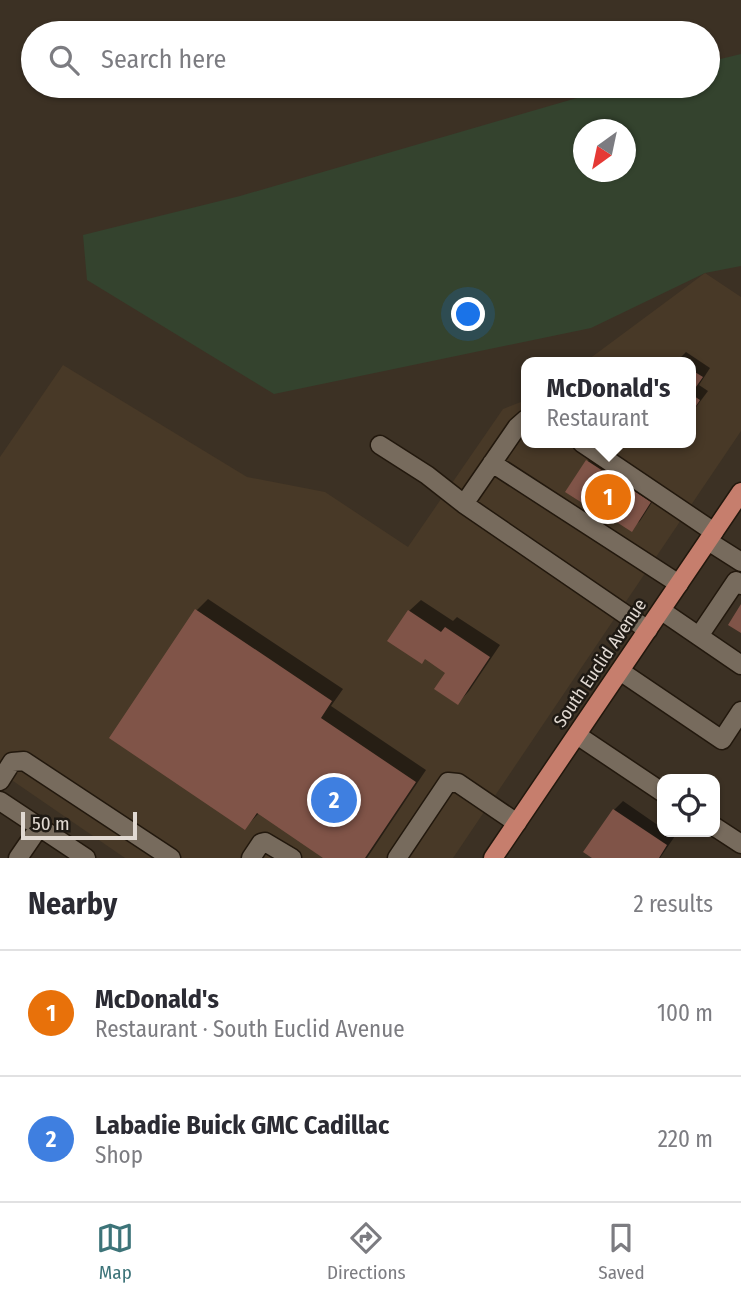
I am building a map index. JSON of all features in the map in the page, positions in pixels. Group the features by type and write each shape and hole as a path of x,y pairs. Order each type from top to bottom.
{"main road":[{"name":"South Euclid Avenue","path":"493,858 741,492"}],"street":[{"path":"464,504 521,423"},
{"path":"380,445 648,630"},
{"path":"589,448 711,536 741,562"},
{"path":"492,463 679,584"},
{"path":"699,636 739,578"},
{"path":"662,611 741,665"},
{"path":"620,671 722,740 741,711"},
{"path":"577,735 657,789"},
{"path":"0,781 12,762 24,761 171,858"},
{"path":"397,858 448,782 458,783 517,822"},
{"path":"0,801 86,858"},
{"path":"18,858 40,826"},
{"path":"720,830 741,844"},
{"path":"251,858 261,843 265,842 292,858"}],"shaded area":[{"path":"705,273 741,297 741,431 453,858 125,858 0,772 0,457 63,365 247,477 325,492 408,547 503,409 521,402 521,448 696,448 696,357 592,357"}],"green space":[{"path":"741,54 741,266 705,273 591,328 274,394 87,280 83,235 240,196 577,98 720,98 720,59"}],"building":[{"path":"696,373 703,377 696,387"},
{"path":"586,460 651,502 632,532 604,514 596,526 580,515 587,506 565,492"},
{"path":"741,604 741,633 728,625"},
{"path":"195,609 332,701 321,718 416,782 365,858 323,858 257,813 245,830 109,738"},
{"path":"408,610 441,632 445,627 490,657 458,705 434,689 445,673 425,659 422,664 387,641"},
{"path":"613,809 667,845 659,858 592,858 583,852"}],"place":[{"name":"McDonald's","path":"608,497"},
{"name":"Labadie Buick GMC Cadillac","path":"334,800"}]}
